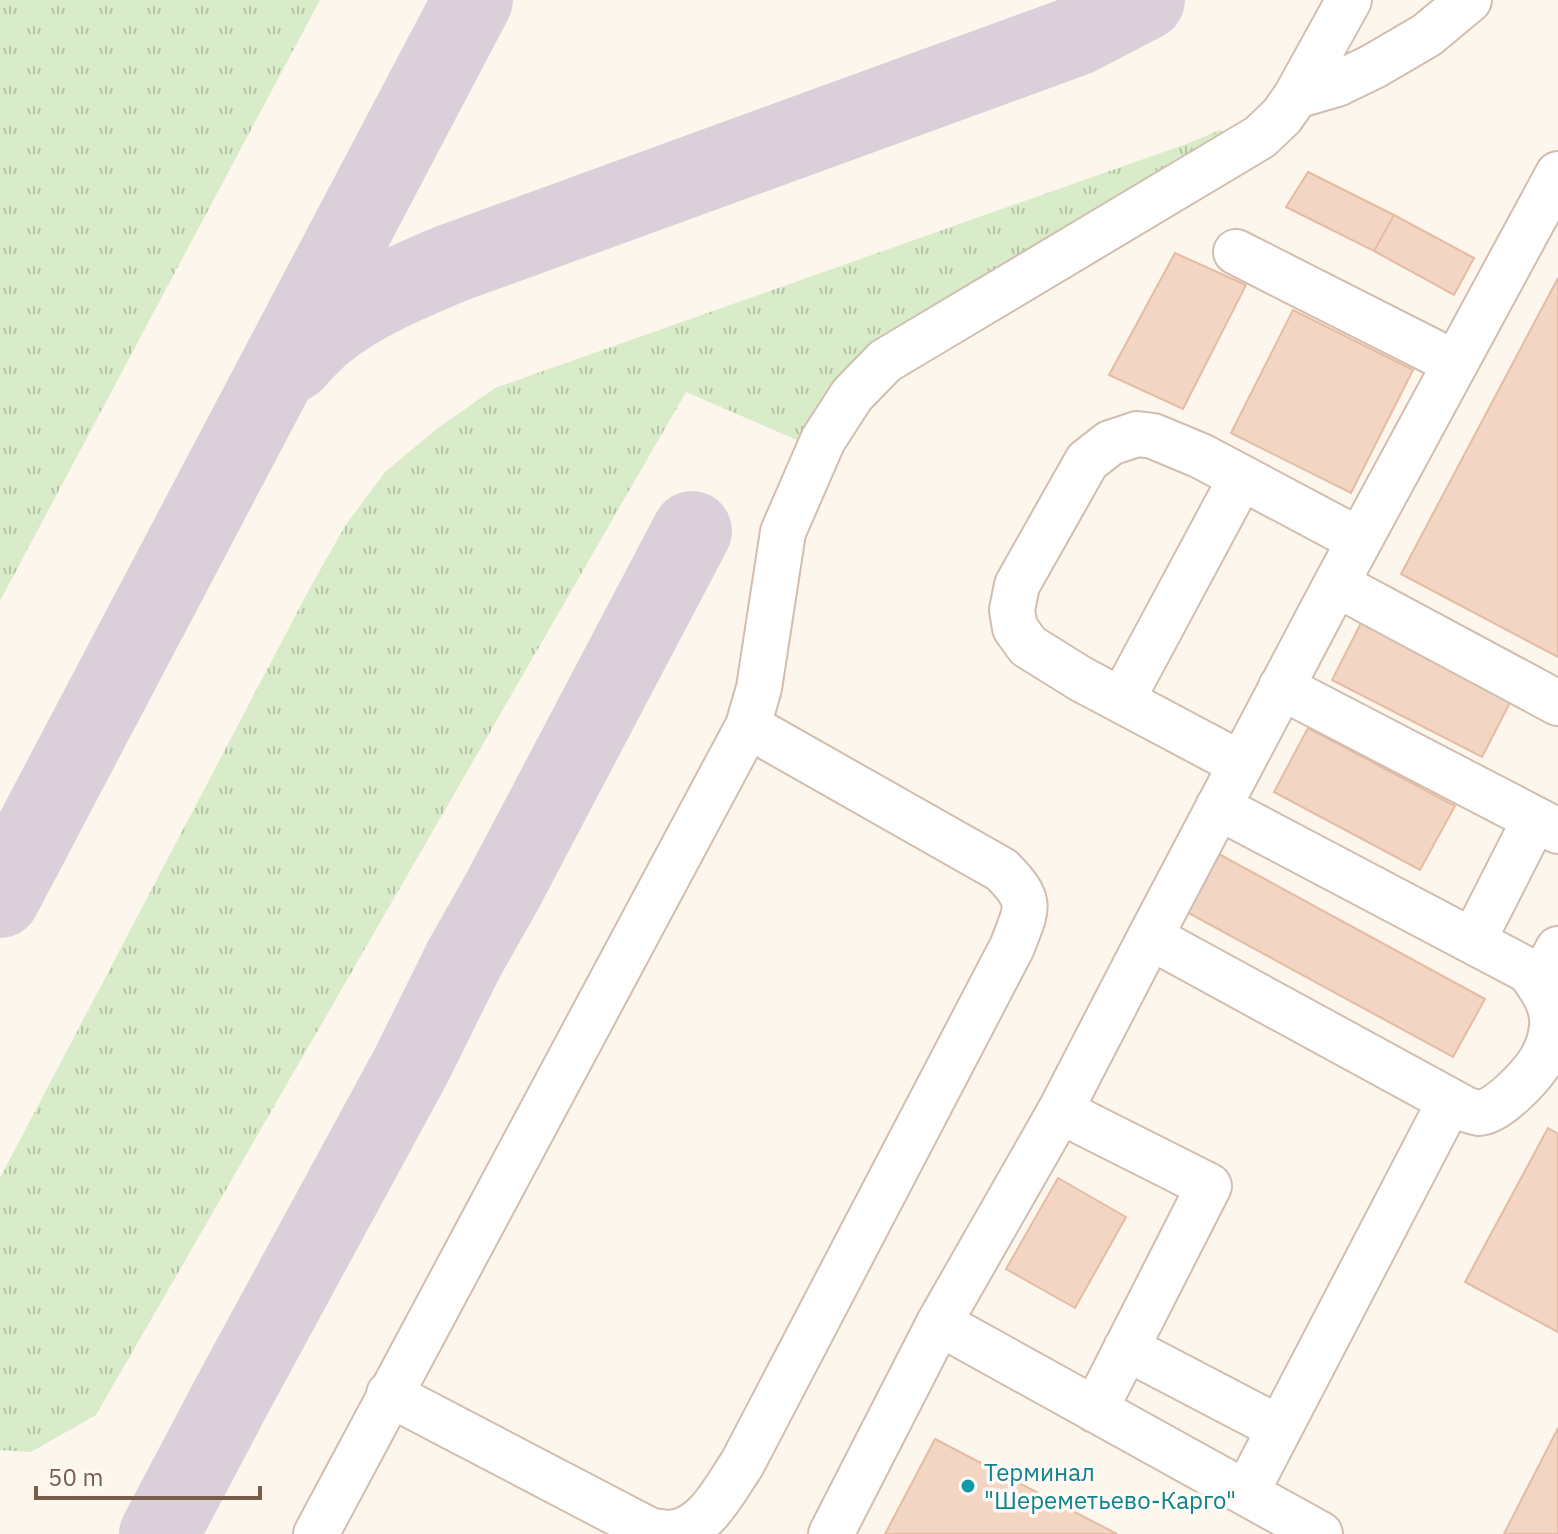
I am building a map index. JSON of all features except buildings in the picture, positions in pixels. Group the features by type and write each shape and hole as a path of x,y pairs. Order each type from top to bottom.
{"lane":[{"path":"316,1534 748,726 759,688 783,532 823,440 852,395 885,361 1260,137 1282,116 1296,96 1349,0"},
{"path":"1296,96 1337,84 1374,66 1427,35 1469,0"},
{"path":"831,1534 939,1323 1060,1111 1359,540 1558,174"},
{"path":"1236,252 1455,363"},
{"path":"1241,764 1081,679 1028,646 1015,628 1013,619 1017,585 1087,461 1110,443 1137,434 1153,436 1201,456 1359,540"},
{"path":"1122,700 1241,478"},
{"path":"1336,584 1558,703"},
{"path":"1281,687 1547,825 1473,941"},
{"path":"389,1394 651,1531 670,1533 698,1523 742,1464 1012,947 1026,901 1019,887 1002,870 748,726"},
{"path":"1150,937 1467,1110 1479,1113 1490,1110 1539,1064 1552,1027 1545,993 1548,967 1529,971 1218,807"},
{"path":"1246,1493 1450,1101"},
{"path":"1060,1111 1209,1186 1095,1410"},
{"path":"939,1323 1320,1534"},
{"path":"1126,1348 1279,1428"}],"green space":[{"path":"0,0 320,0 0,601"},
{"path":"1220,130 1239,139 799,441 686,392 96,1415 31,1452 0,1450 0,1178 311,586 345,526 385,472 438,428 495,388"}],"taxiway":[{"path":"0,898 473,0"},
{"path":"293,362 338,320 384,293 450,264 1076,36 1145,0"},
{"path":"159,1534 411,1066 464,959 692,531"}],"place":[{"name":"Терминал \"Шереметьево-Карго\"","path":"968,1486"}]}
